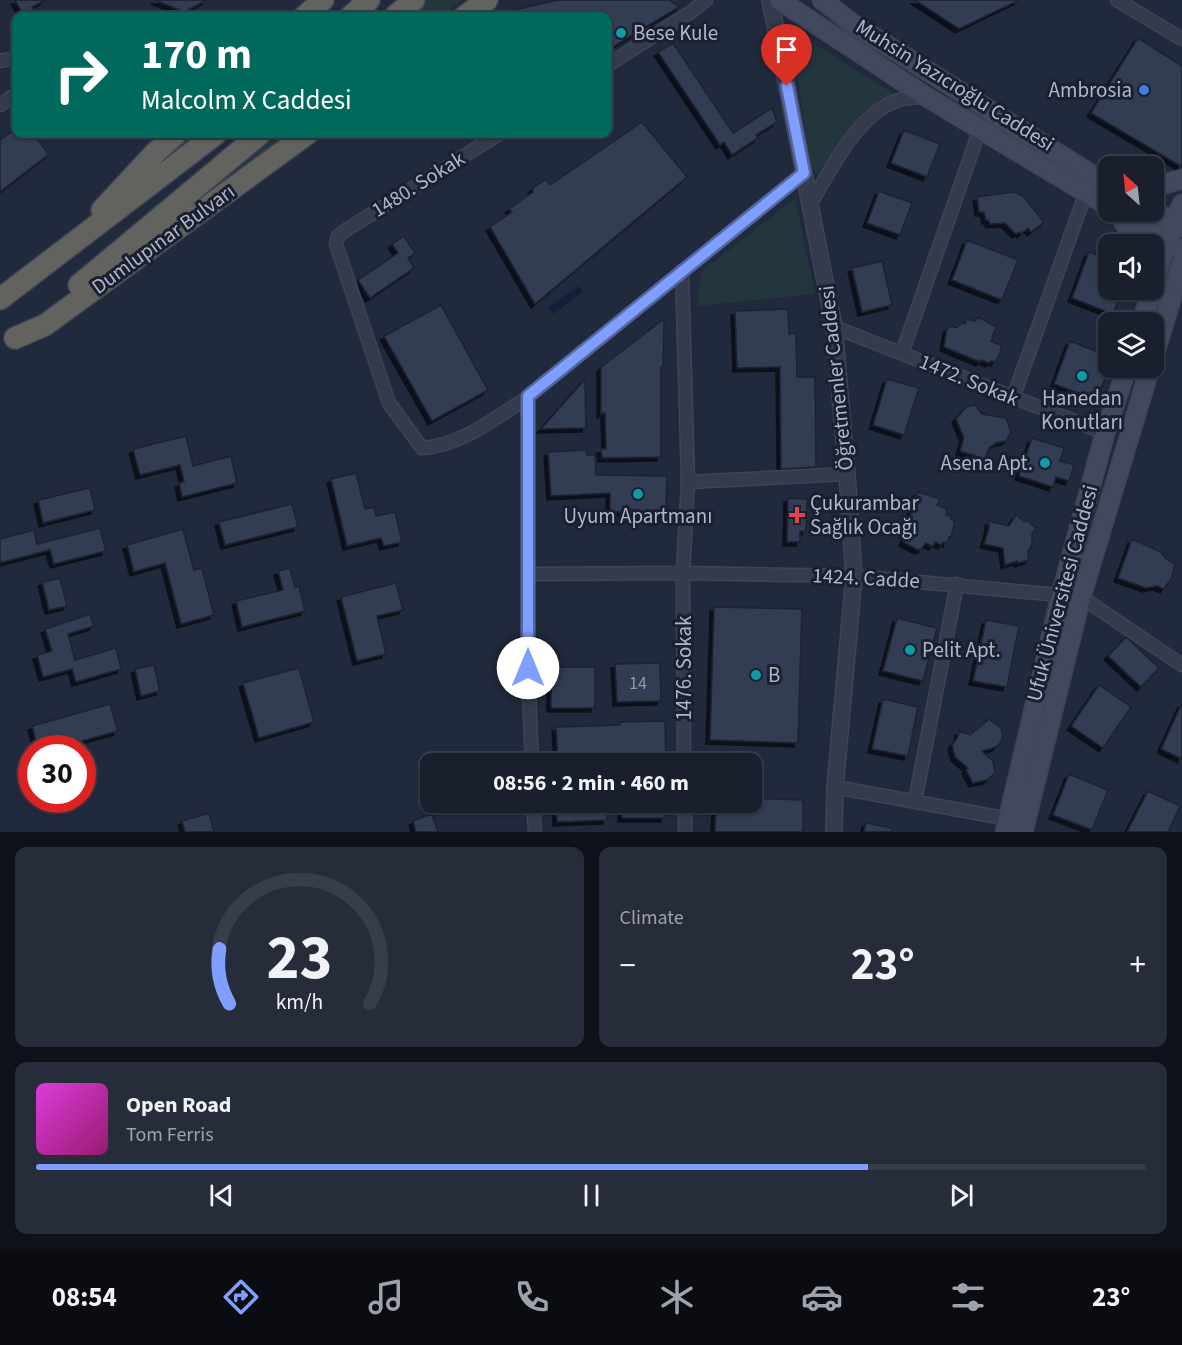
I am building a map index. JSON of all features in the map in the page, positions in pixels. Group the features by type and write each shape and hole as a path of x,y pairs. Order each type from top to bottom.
{"highway":[{"path":"310,12 323,0"},
{"path":"356,12 369,0"},
{"path":"400,12 414,0"},
{"path":"470,12 487,0"},
{"path":"83,235 105,206 172,138"},
{"path":"0,299 211,138"},
{"name":"Dumlupınar Bulvarı","path":"7,344 255,138"},
{"name":"Dumlupınar Bulvarı","path":"7,344 45,325 302,138"}],"main road":[{"name":"Muhsin Yazıcıoğlu Caddesi","path":"779,0 925,96 1098,200"},
{"name":"Muhsin Yazıcıoğlu Caddesi","path":"822,0 853,24 1098,179"},
{"path":"1164,184 1182,179"},
{"path":"1164,264 1174,246 1182,204"},
{"path":"1164,217 1178,225"},
{"path":"1134,222 1174,246"},
{"path":"1164,322 1182,263"},
{"path":"1168,308 1182,292"},
{"name":"Ufuk Üniversitesi Caddesi","path":"1019,828 1061,595 1105,433 1124,378"},
{"name":"Ufuk Üniversitesi Caddesi","path":"1019,828 1081,597 1147,378"}],"street":[{"path":"612,62 706,0"},
{"name":"Öğretmenler Caddesi","path":"770,0 834,327 847,474 854,576 835,787 834,832"},
{"path":"1117,0 1182,39"},
{"path":"811,202 844,148 873,114 900,100 925,96"},
{"path":"902,353 980,129"},
{"name":"1480. Sokak","path":"493,138 338,236 336,244 389,403 422,448 448,443 492,421 528,396"},
{"path":"532,753 528,574 528,396 804,173"},
{"path":"1013,399 1086,192"},
{"name":"1476. Sokak","path":"682,271 688,482 683,573 684,753"},
{"name":"1472. Sokak","path":"834,327 1013,399 1105,433"},
{"path":"688,482 847,474"},
{"name":"1424. Cadde","path":"528,574 683,573 854,576 1081,597 1182,665"},
{"path":"915,801 957,584"},
{"path":"835,787 915,801 1019,828"},
{"path":"534,813 535,832"},
{"path":"685,813 685,832"}],"shaded area":[{"path":"427,0 462,0 446,12 414,12"},
{"path":"797,33 894,94 860,121 817,175 811,168 793,47"},
{"path":"274,138 287,138 147,241"},
{"path":"795,198 815,294 697,306 701,272"}],"water":[{"path":"579,286 583,292 554,314 548,307"}],"building":[{"path":"15,0 45,0 32,7 35,12 22,12"},
{"path":"155,0 207,0 184,12"},
{"name":"Bese Kule","path":"558,0 669,0 679,7 612,48 612,12 504,12"},
{"path":"915,0 1019,0 959,29"},
{"name":"Ambrosia","path":"1138,38 1182,66 1182,167 1164,156 1091,113"},
{"path":"673,43 733,133 772,108 777,122 756,135 758,138 732,155 724,142 720,145 658,52"},
{"path":"642,122 687,177 535,304 490,227 512,212 509,209 533,192 532,189 546,179 550,185"},
{"path":"904,130 940,144 927,177 891,163"},
{"path":"12,132 12,138 36,138 49,154 0,192 0,140"},
{"path":"879,191 912,203 900,235 867,223"},
{"path":"1014,192 1023,196 1044,222 1031,232 1028,228 1021,234 1020,232 1016,234 1005,223 990,224 984,212 979,212 977,197"},
{"path":"404,236 415,253 408,258 414,268 370,298 358,280 398,253 392,244"},
{"path":"967,240 1018,260 1002,300 952,280"},
{"path":"1089,252 1098,255 1098,300 1118,300 1114,312 1108,312 1072,298"},
{"path":"882,261 892,305 862,312 852,268"},
{"path":"441,305 488,390 432,421 384,336"},
{"path":"788,309 789,334 796,333 797,377 815,377 816,467 781,469 780,367 737,368 735,311"},
{"path":"978,317 997,327 991,341 1001,345 1001,352 995,362 989,363 981,360 980,362 944,347 947,329 951,326 956,328 962,323 965,324 967,319 975,321"},
{"path":"664,319 663,367 661,367 661,457 602,458 601,449 606,449 605,413 601,414 601,367"},
{"name":"Hanedan Konutları","path":"1070,341 1098,352 1098,378 1105,378 1097,400 1054,384"},
{"path":"585,379 586,428 541,429"},
{"path":"887,379 919,388 904,435 873,425"},
{"path":"975,405 982,414 1006,418 1011,432 1006,441 996,443 989,448 985,459 960,451 964,438 956,419 966,407"},
{"path":"186,436 193,466 231,456 237,483 182,497 179,483 184,482 180,465 140,475 133,449"},
{"name":"Asena Apt.","path":"1032,438 1064,448 1060,461 1074,465 1069,481 1056,477 1053,487 1019,476"},
{"path":"586,450 587,455 595,455 596,475 667,476 666,512 610,512 610,493 551,496 548,452"},
{"path":"356,473 365,509 374,507 376,516 395,512 402,542 384,546 381,538 347,546 331,479"},
{"path":"90,488 95,510 43,523 38,500"},
{"path":"918,492 940,499 937,505 947,509 946,515 951,516 951,519 955,521 947,543 943,542 942,545 935,542 933,546 925,543 922,549 918,550 903,542 906,534 903,534 910,520"},
{"name":"Çukurambar Sağlık Ocağı","path":"788,498 807,499 806,531 800,531 800,542 787,542"},
{"path":"292,504 298,527 225,545 219,522"},
{"path":"1016,515 1036,528 1032,534 1032,544 1028,552 1029,560 1005,565 1003,548 984,544 989,521 1009,526"},
{"path":"100,528 106,551 54,564 50,550 0,563 0,539 34,530 37,544"},
{"path":"183,529 194,570 202,568 214,615 181,624 165,563 134,572 127,545"},
{"path":"1132,539 1161,552 1165,558 1175,564 1172,577 1164,589 1157,586 1146,588 1118,578"},
{"path":"290,568 295,587 299,586 305,611 242,627 236,601 283,590 278,571"},
{"path":"60,578 67,606 49,610 42,582"},
{"path":"396,583 403,610 377,616 386,654 357,661 341,597"},
{"name":"B","path":"714,607 802,609 798,743 710,740"},
{"path":"90,614 94,626 68,634 75,660 116,648 121,669 76,682 72,669 43,677 37,655 52,651 45,629"},
{"name":"Pelit Apt.","path":"897,618 937,628 923,681 883,671"},
{"path":"986,620 1019,626 1007,687 973,681"},
{"path":"1126,637 1159,668 1141,687 1108,656"},
{"path":"660,663 661,701 617,702 615,664"},
{"path":"154,665 160,691 141,696 135,669"},
{"path":"551,667 595,667 595,708 551,708"},
{"path":"299,668 314,722 259,738 243,683"},
{"path":"1099,685 1131,707 1103,748 1071,726"},
{"path":"883,699 918,707 908,756 872,749"},
{"path":"1182,703 1182,759 1161,749"},
{"path":"110,704 118,731 96,737 96,735 34,735 32,726"},
{"path":"989,719 1001,728 1003,735 996,747 982,751 993,761 995,773 987,780 973,783 966,770 968,768 955,757 952,745 959,731 970,735"},
{"path":"665,721 666,753 557,753 556,727 620,725 620,722"},
{"path":"1069,774 1108,790 1092,830 1053,815"},
{"path":"1148,791 1180,806 1168,832 1127,832"},
{"path":"762,798 803,800 803,832 715,832 716,813 762,813"},
{"path":"209,813 214,832 185,832 182,821"},
{"path":"557,813 607,813 607,820 557,822"},
{"path":"622,813 665,813 665,818 622,818"},
{"path":"432,814 438,832 416,832 413,821"},
{"path":"866,823 892,828 891,832 864,832"}],"place":[{"name":"Bese Kule","path":"621,33"},
{"name":"Ambrosia","path":"1144,90"},
{"name":"Hanedan Konutları","path":"1082,376"},
{"name":"Asena Apt.","path":"1045,463"},
{"name":"Uyum Apartmanı","path":"638,494"},
{"name":"Çukurambar Sağlık Ocağı","path":"797,515"},
{"name":"Pelit Apt.","path":"910,650"},
{"name":"B","path":"756,675"}],"route":[{"path":"528,668 528,396 804,173 787,86"}]}
